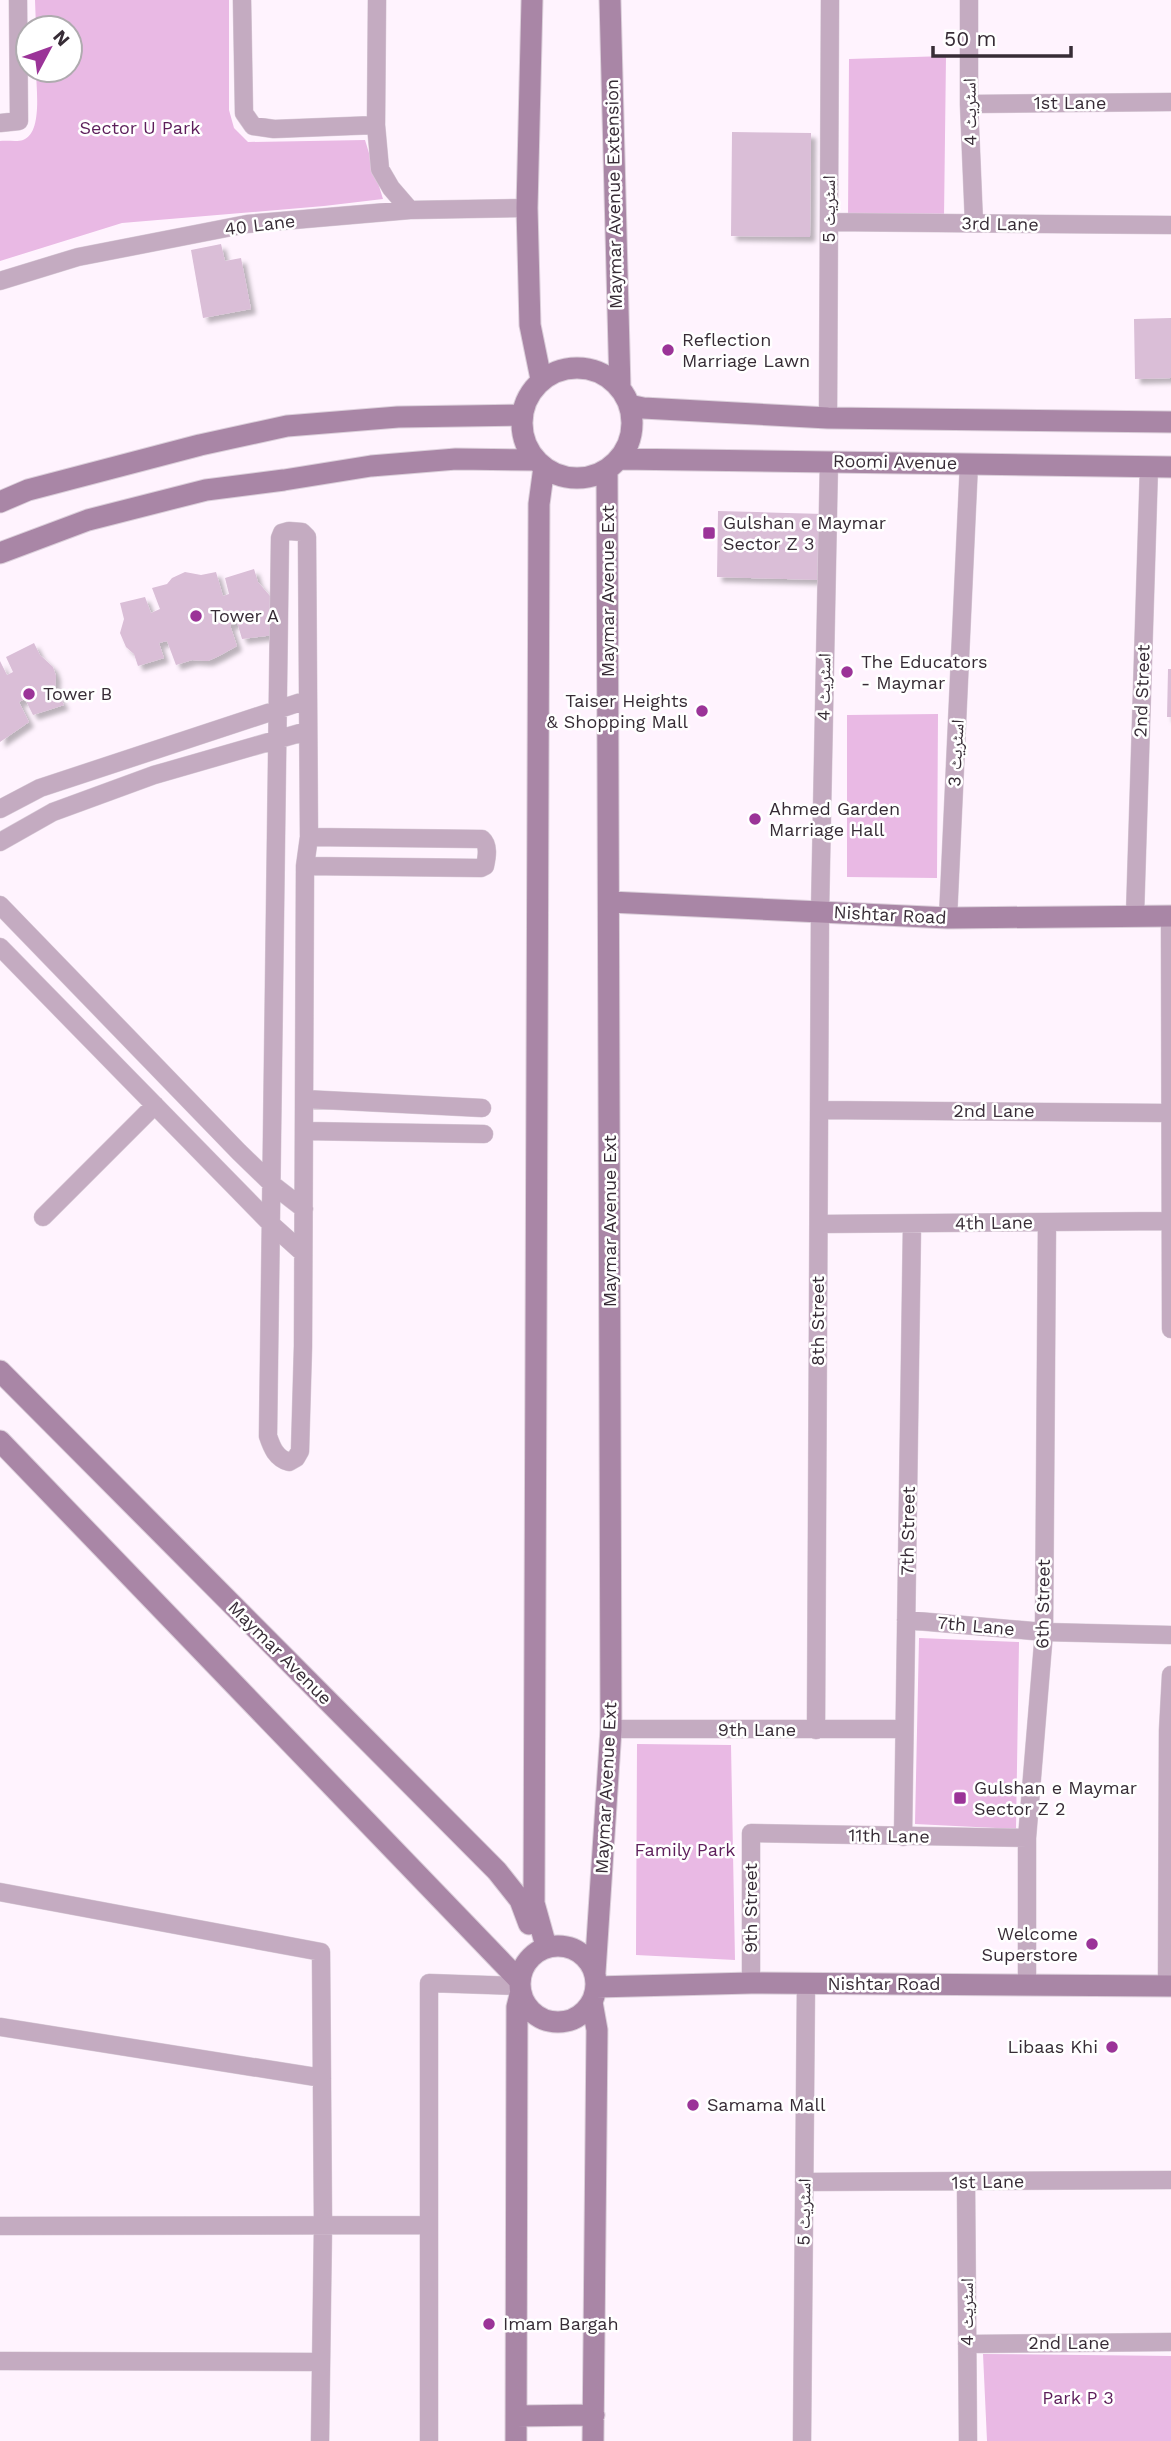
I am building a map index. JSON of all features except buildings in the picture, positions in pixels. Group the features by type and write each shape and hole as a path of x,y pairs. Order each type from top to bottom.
{"main road":[{"path":"532,0 527,208 530,325 541,379"},
{"name":"Maymar Avenue Extension","path":"610,0 624,396"},
{"path":"624,396 632,424 629,442 613,464 586,477 564,477 540,463 524,439 522,415 528,396 541,379 561,369 582,368 603,374 624,396 643,408 828,418 1171,422"},
{"path":"0,502 29,489 200,445 287,426 398,417 522,415"},
{"path":"0,553 88,520 206,490 370,466 456,459 540,463"},
{"name":"Roomi Avenue","path":"613,464 829,461 1171,467"},
{"path":"540,463 534,1902 543,1948"},
{"name":"Maymar Avenue Ext","path":"593,2441 597,2029 594,1987 611,1729 610,902 613,464"},
{"name":"Nishtar Road","path":"610,902 948,918 1170,916"},
{"name":"Maymar Avenue","path":"0,1371 497,1871 520,1900 543,1948"},
{"path":"0,1441 520,1987 528,2008 539,2018 554,2022 569,2021 582,2014 594,1987 588,1959 576,1949 561,1945 533,1953 523,1965 520,1987 517,2007 516,2441"},
{"name":"Nishtar Road","path":"594,1987 751,1983 1169,1986"},
{"path":"516,2416 594,2415"}],"street":[{"path":"0,123 19,121 18,0"},
{"path":"242,0 244,113 253,126 274,129 376,125"},
{"path":"377,0 376,125 380,169 391,188 410,210"},
{"name":"اسٹریٹ 5","path":"828,418 830,0"},
{"name":"اسٹریٹ 4","path":"969,0 969,104 974,223"},
{"name":"1st Lane","path":"969,104 1171,102"},
{"name":"40 Lane","path":"0,281 78,257 247,224 410,210 527,208"},
{"name":"3rd Lane","path":"829,222 1171,225"},
{"name":"اسٹریٹ 4","path":"820,912 829,461"},
{"name":"اسٹریٹ 3","path":"948,918 969,463"},
{"name":"2nd Street","path":"1136,915 1149,467"},
{"path":"289,531 302,532 307,537 309,837 305,866 303,1346 300,1451 296,1458 289,1462 275,1454 268,1436 279,738 277,711 280,538 282,533 289,531"},
{"path":"0,809 40,788 307,700"},
{"path":"0,842 66,807 154,775 307,731"},
{"path":"305,866 481,868 486,861 486,846 482,839 309,837"},
{"path":"0,905 273,1185 304,1209"},
{"name":"8th Street","path":"816,1730 820,912"},
{"path":"1170,916 1171,1329"},
{"path":"0,947 272,1225 302,1252"},
{"path":"304,1099 482,1108"},
{"path":"43,1217 155,1105"},
{"name":"2nd Lane","path":"819,1110 1170,1113"},
{"path":"304,1131 484,1134"},
{"name":"4th Lane","path":"819,1224 1169,1221"},
{"name":"6th Street","path":"1027,1984 1027,1838 1044,1632 1047,1222"},
{"name":"7th Street","path":"903,1837 912,1224"},
{"name":"7th Lane","path":"906,1620 1044,1632 1171,1635"},
{"path":"1169,1986 1171,1675"},
{"name":"9th Lane","path":"611,1729 904,1729"},
{"name":"11th Lane","path":"751,1833 1027,1838"},
{"name":"9th Street","path":"751,1833 751,1983"},
{"path":"0,1892 321,1952 323,2225 320,2441"},
{"path":"429,2441 429,1983 520,1987"},
{"name":"اسٹریٹ 5","path":"802,2441 806,1983"},
{"path":"0,2027 322,2078"},
{"name":"1st Lane","path":"804,2182 1171,2180"},
{"name":"اسٹریٹ 4","path":"966,2182 968,2441"},
{"path":"0,2226 429,2225"},
{"name":"2nd Lane","path":"967,2344 1171,2342"},
{"path":"0,2361 321,2362"}],"green space":[{"name":"Sector U Park","path":"35,0 229,0 229,110 234,128 248,142 365,140 383,199 122,223 0,261 0,141 18,141 29,136 36,119 36,84 84,84 84,14 36,14"},
{"path":"946,56 944,217 848,219 849,59"},
{"path":"938,714 937,878 847,877 847,715"},
{"path":"919,1638 1019,1642 1016,1829 915,1824"},
{"name":"Family Park","path":"637,1744 731,1745 735,1960 636,1955"},
{"name":"Park P 3","path":"983,2354 1171,2356 1171,2441 987,2441"}],"place":[{"name":"Reflection Marriage Lawn","path":"668,350"},
{"name":"Gulshan e Maymar Sector Z 3","path":"709,533"},
{"name":"Tower A","path":"196,616"},
{"name":"The Educators - Maymar","path":"847,672"},
{"name":"Tower B","path":"29,694"},
{"name":"Taiser Heights & Shopping Mall","path":"702,711"},
{"name":"Ahmed Garden Marriage Hall","path":"755,819"},
{"name":"Gulshan e Maymar Sector Z 2","path":"960,1798"},
{"name":"Welcome Superstore","path":"1092,1944"},
{"name":"Libaas Khi","path":"1112,2047"},
{"name":"Samama Mall","path":"693,2105"},
{"name":"Imam Bargah","path":"489,2324"}]}
